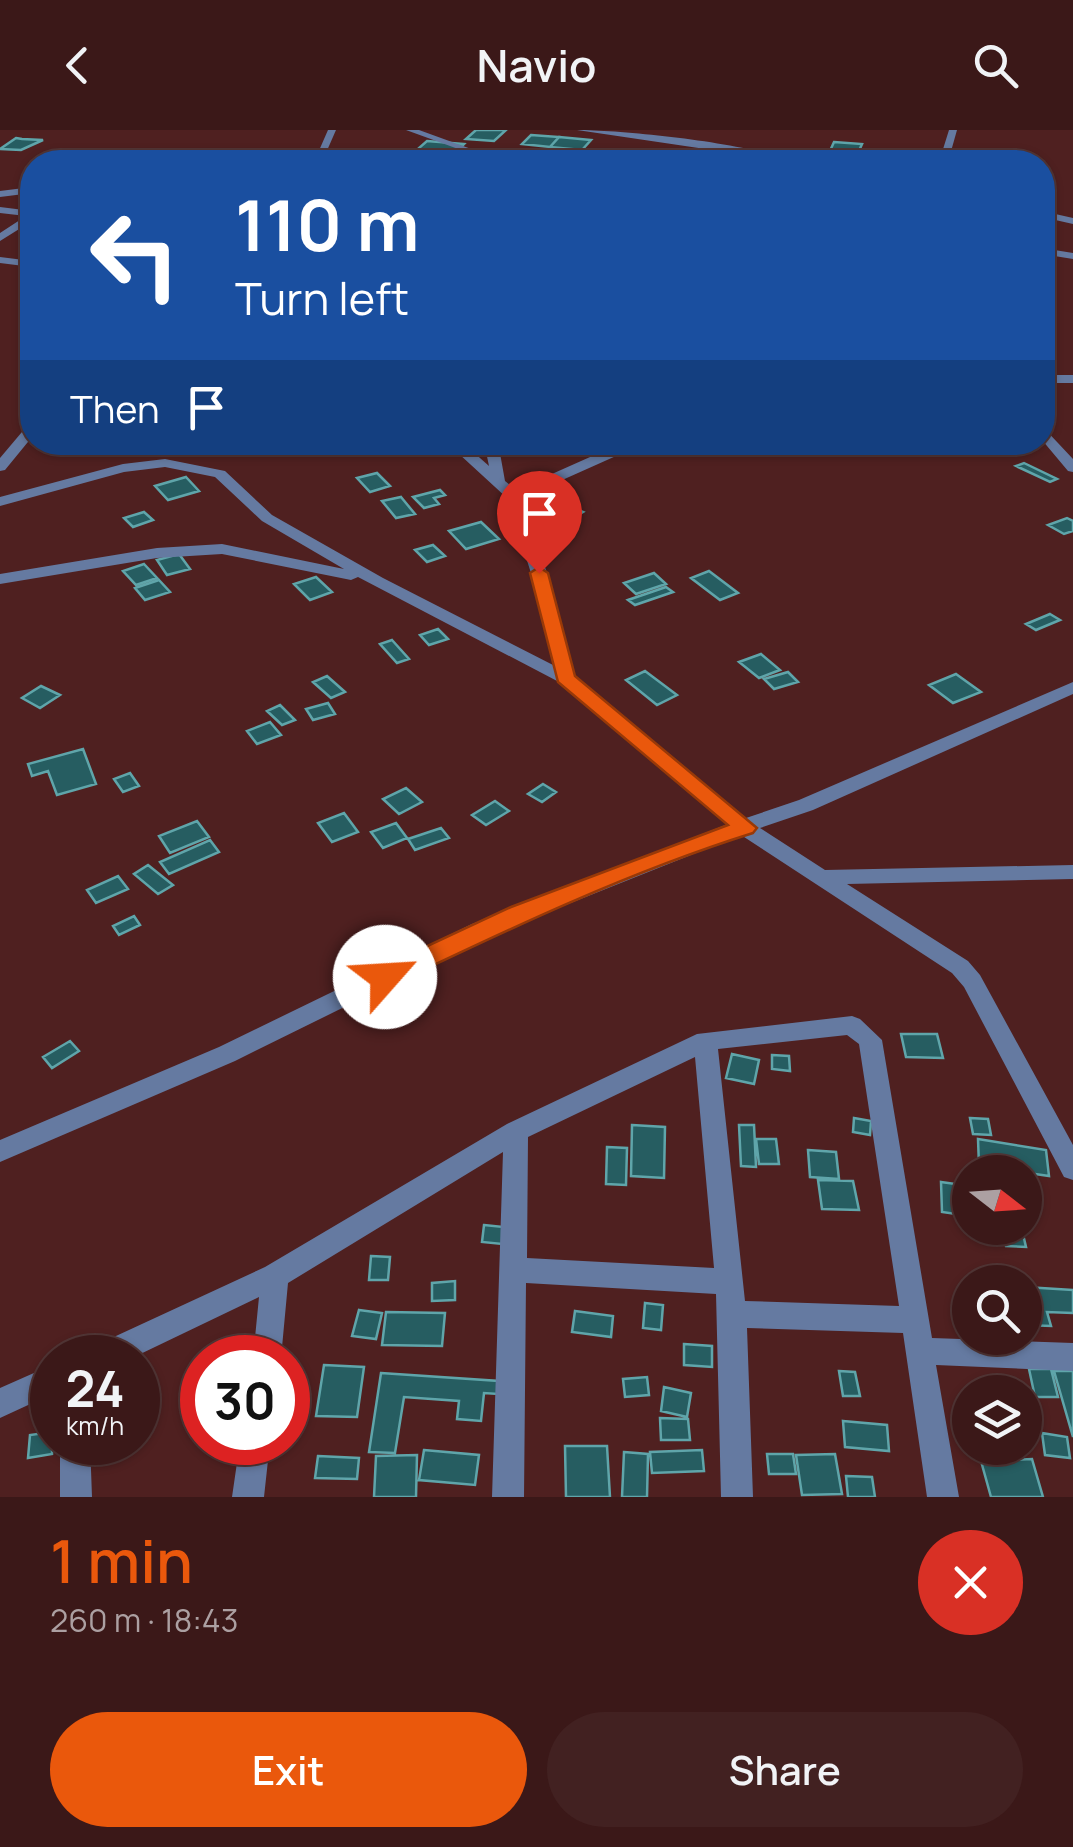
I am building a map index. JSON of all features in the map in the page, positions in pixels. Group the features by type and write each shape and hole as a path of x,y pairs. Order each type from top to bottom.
{"street":[{"path":"410,130 468,150"},
{"path":"581,130 732,150"},
{"path":"0,467 20,444"},
{"path":"1055,446 1073,468"},
{"path":"470,455 500,479 514,496 566,678"},
{"path":"494,455 500,479"},
{"path":"514,496 606,455"},
{"path":"0,502 123,468 194,465 220,474 267,518 378,582 566,678 745,828 946,956 972,981 1073,1169"},
{"path":"0,579 157,553 222,549 296,561 378,582"},
{"path":"0,1151 226,1054 493,924 692,844 745,828 1073,688"},
{"path":"821,877 1073,872"},
{"path":"149,1335 275,1276 516,1131 705,1041 852,1025 870,1040 943,1497"},
{"path":"705,1041 730,1282 737,1497"},
{"path":"508,1497 516,1131"},
{"path":"514,1270 730,1282"},
{"path":"269,1335 275,1276"},
{"path":"732,1314 914,1320"},
{"path":"919,1351 1073,1358"},
{"path":"0,1403 30,1389"},
{"path":"75,1465 76,1497"},
{"path":"240,1497 248,1496 252,1465"}],"building":[{"path":"476,130 506,130 494,141 466,139"},
{"path":"531,135 559,137 550,147 522,144"},
{"path":"559,137 591,140 582,150 550,147"},
{"path":"16,138 43,140 21,150 0,149"},
{"path":"427,141 464,144 458,150 419,148"},
{"path":"834,142 862,144 859,150 830,150"},
{"path":"1024,463 1057,479 1050,482 1016,466"},
{"path":"377,473 390,486 370,492 357,478"},
{"path":"186,477 199,491 168,500 155,486"},
{"path":"440,490 445,495 434,498 439,504 424,508 413,497"},
{"path":"543,495 583,512 563,524 529,510 534,507 528,505"},
{"path":"401,497 415,514 396,518 382,501"},
{"path":"144,512 153,520 133,527 124,518"},
{"path":"1067,518 1073,521 1073,531 1064,534 1048,525"},
{"path":"481,522 499,539 466,549 449,531"},
{"path":"433,545 445,556 427,562 415,550"},
{"path":"179,554 190,569 167,575 157,560"},
{"path":"144,564 157,578 136,585 123,571"},
{"path":"709,571 738,593 720,600 691,578"},
{"path":"654,573 666,584 636,594 624,583"},
{"path":"316,577 332,592 310,600 294,584"},
{"path":"159,580 170,592 145,600 135,588"},
{"path":"666,587 673,592 635,605 628,600"},
{"path":"1050,614 1060,620 1036,630 1026,624"},
{"path":"438,629 448,639 429,645 420,635"},
{"path":"392,640 409,659 397,663 380,644"},
{"path":"761,654 780,670 759,678 739,662"},
{"path":"645,671 677,695 657,705 626,680"},
{"path":"788,672 798,682 774,689 764,679"},
{"path":"956,674 981,692 953,703 929,685"},
{"path":"327,676 345,692 331,698 313,682"},
{"path":"41,686 60,695 40,708 22,698"},
{"path":"328,703 335,714 313,720 306,709"},
{"path":"280,705 295,720 282,725 267,711"},
{"path":"270,722 281,735 257,744 247,731"},
{"path":"83,749 96,784 57,795 48,771 32,776 28,764"},
{"path":"130,773 139,786 123,792 114,779"},
{"path":"543,784 556,792 542,802 528,794"},
{"path":"406,788 422,802 399,814 383,799"},
{"path":"495,801 509,811 486,825 472,815"},
{"path":"344,813 358,832 332,842 318,823"},
{"path":"197,821 209,837 170,853 159,836"},
{"path":"396,823 407,838 383,848 371,832"},
{"path":"441,828 449,838 415,850 408,839"},
{"path":"210,840 219,852 169,874 160,862"},
{"path":"148,865 173,885 158,894 134,874"},
{"path":"118,876 128,889 96,903 87,890"},
{"path":"134,916 140,925 119,935 113,926"},
{"path":"901,1034 937,1034 943,1058 906,1057"},
{"path":"70,1041 79,1051 52,1068 43,1057"},
{"path":"732,1054 759,1060 754,1084 726,1078"},
{"path":"772,1055 789,1056 790,1071 772,1069"},
{"path":"854,1118 871,1121 870,1135 853,1132"},
{"path":"970,1118 988,1119 991,1135 973,1134"},
{"path":"632,1125 665,1127 664,1178 631,1176"},
{"path":"739,1125 754,1125 756,1167 741,1166"},
{"path":"756,1139 776,1139 779,1164 759,1164"},
{"path":"978,1139 1046,1150 1049,1176 1042,1175 1042,1155 979,1155"},
{"path":"607,1147 627,1148 626,1185 606,1184"},
{"path":"808,1150 836,1152 839,1179 810,1177"},
{"path":"818,1180 853,1181 859,1210 822,1209"},
{"path":"941,1182 952,1184 952,1213 942,1212"},
{"path":"484,1225 504,1227 502,1244 482,1242"},
{"path":"371,1256 390,1257 388,1280 369,1280"},
{"path":"455,1281 455,1300 432,1301 432,1283"},
{"path":"1042,1288 1073,1290 1073,1313 1047,1312 1051,1326 1042,1326"},
{"path":"645,1303 663,1305 661,1330 643,1328"},
{"path":"359,1310 382,1313 376,1339 352,1336"},
{"path":"575,1311 613,1316 611,1337 572,1332"},
{"path":"386,1312 445,1313 442,1346 382,1345"},
{"path":"684,1344 712,1346 712,1367 684,1365"},
{"path":"324,1365 364,1367 357,1417 316,1416"},
{"path":"1029,1369 1051,1369 1058,1397 1042,1397 1042,1375 1030,1375"},
{"path":"839,1371 855,1372 860,1396 843,1396"},
{"path":"1054,1371 1073,1371 1073,1437"},
{"path":"381,1373 499,1381 498,1394 484,1393 481,1421 457,1419 459,1401 404,1397 395,1453 369,1452"},
{"path":"647,1377 649,1395 625,1397 623,1379"},
{"path":"664,1387 691,1393 687,1417 661,1411"},
{"path":"660,1418 688,1419 690,1440 661,1440"},
{"path":"843,1421 887,1425 889,1451 845,1447"},
{"path":"1042,1433 1067,1437 1070,1458 1045,1455"},
{"path":"565,1446 607,1446 610,1497 566,1497"},
{"path":"424,1450 479,1455 475,1485 419,1480"},
{"path":"702,1450 704,1471 652,1473 650,1452"},
{"path":"624,1452 648,1454 647,1497 622,1497"},
{"path":"767,1454 793,1454 796,1474 769,1474"},
{"path":"835,1454 842,1494 802,1495 796,1455"},
{"path":"417,1455 416,1497 374,1497 376,1456"},
{"path":"318,1456 359,1458 357,1479 315,1478"},
{"path":"982,1465 1034,1465 1043,1497 991,1497"},
{"path":"846,1476 872,1477 875,1497 848,1497"}],"route":[{"path":"385,977 520,913 692,844 745,828 566,678 539,573"}]}
